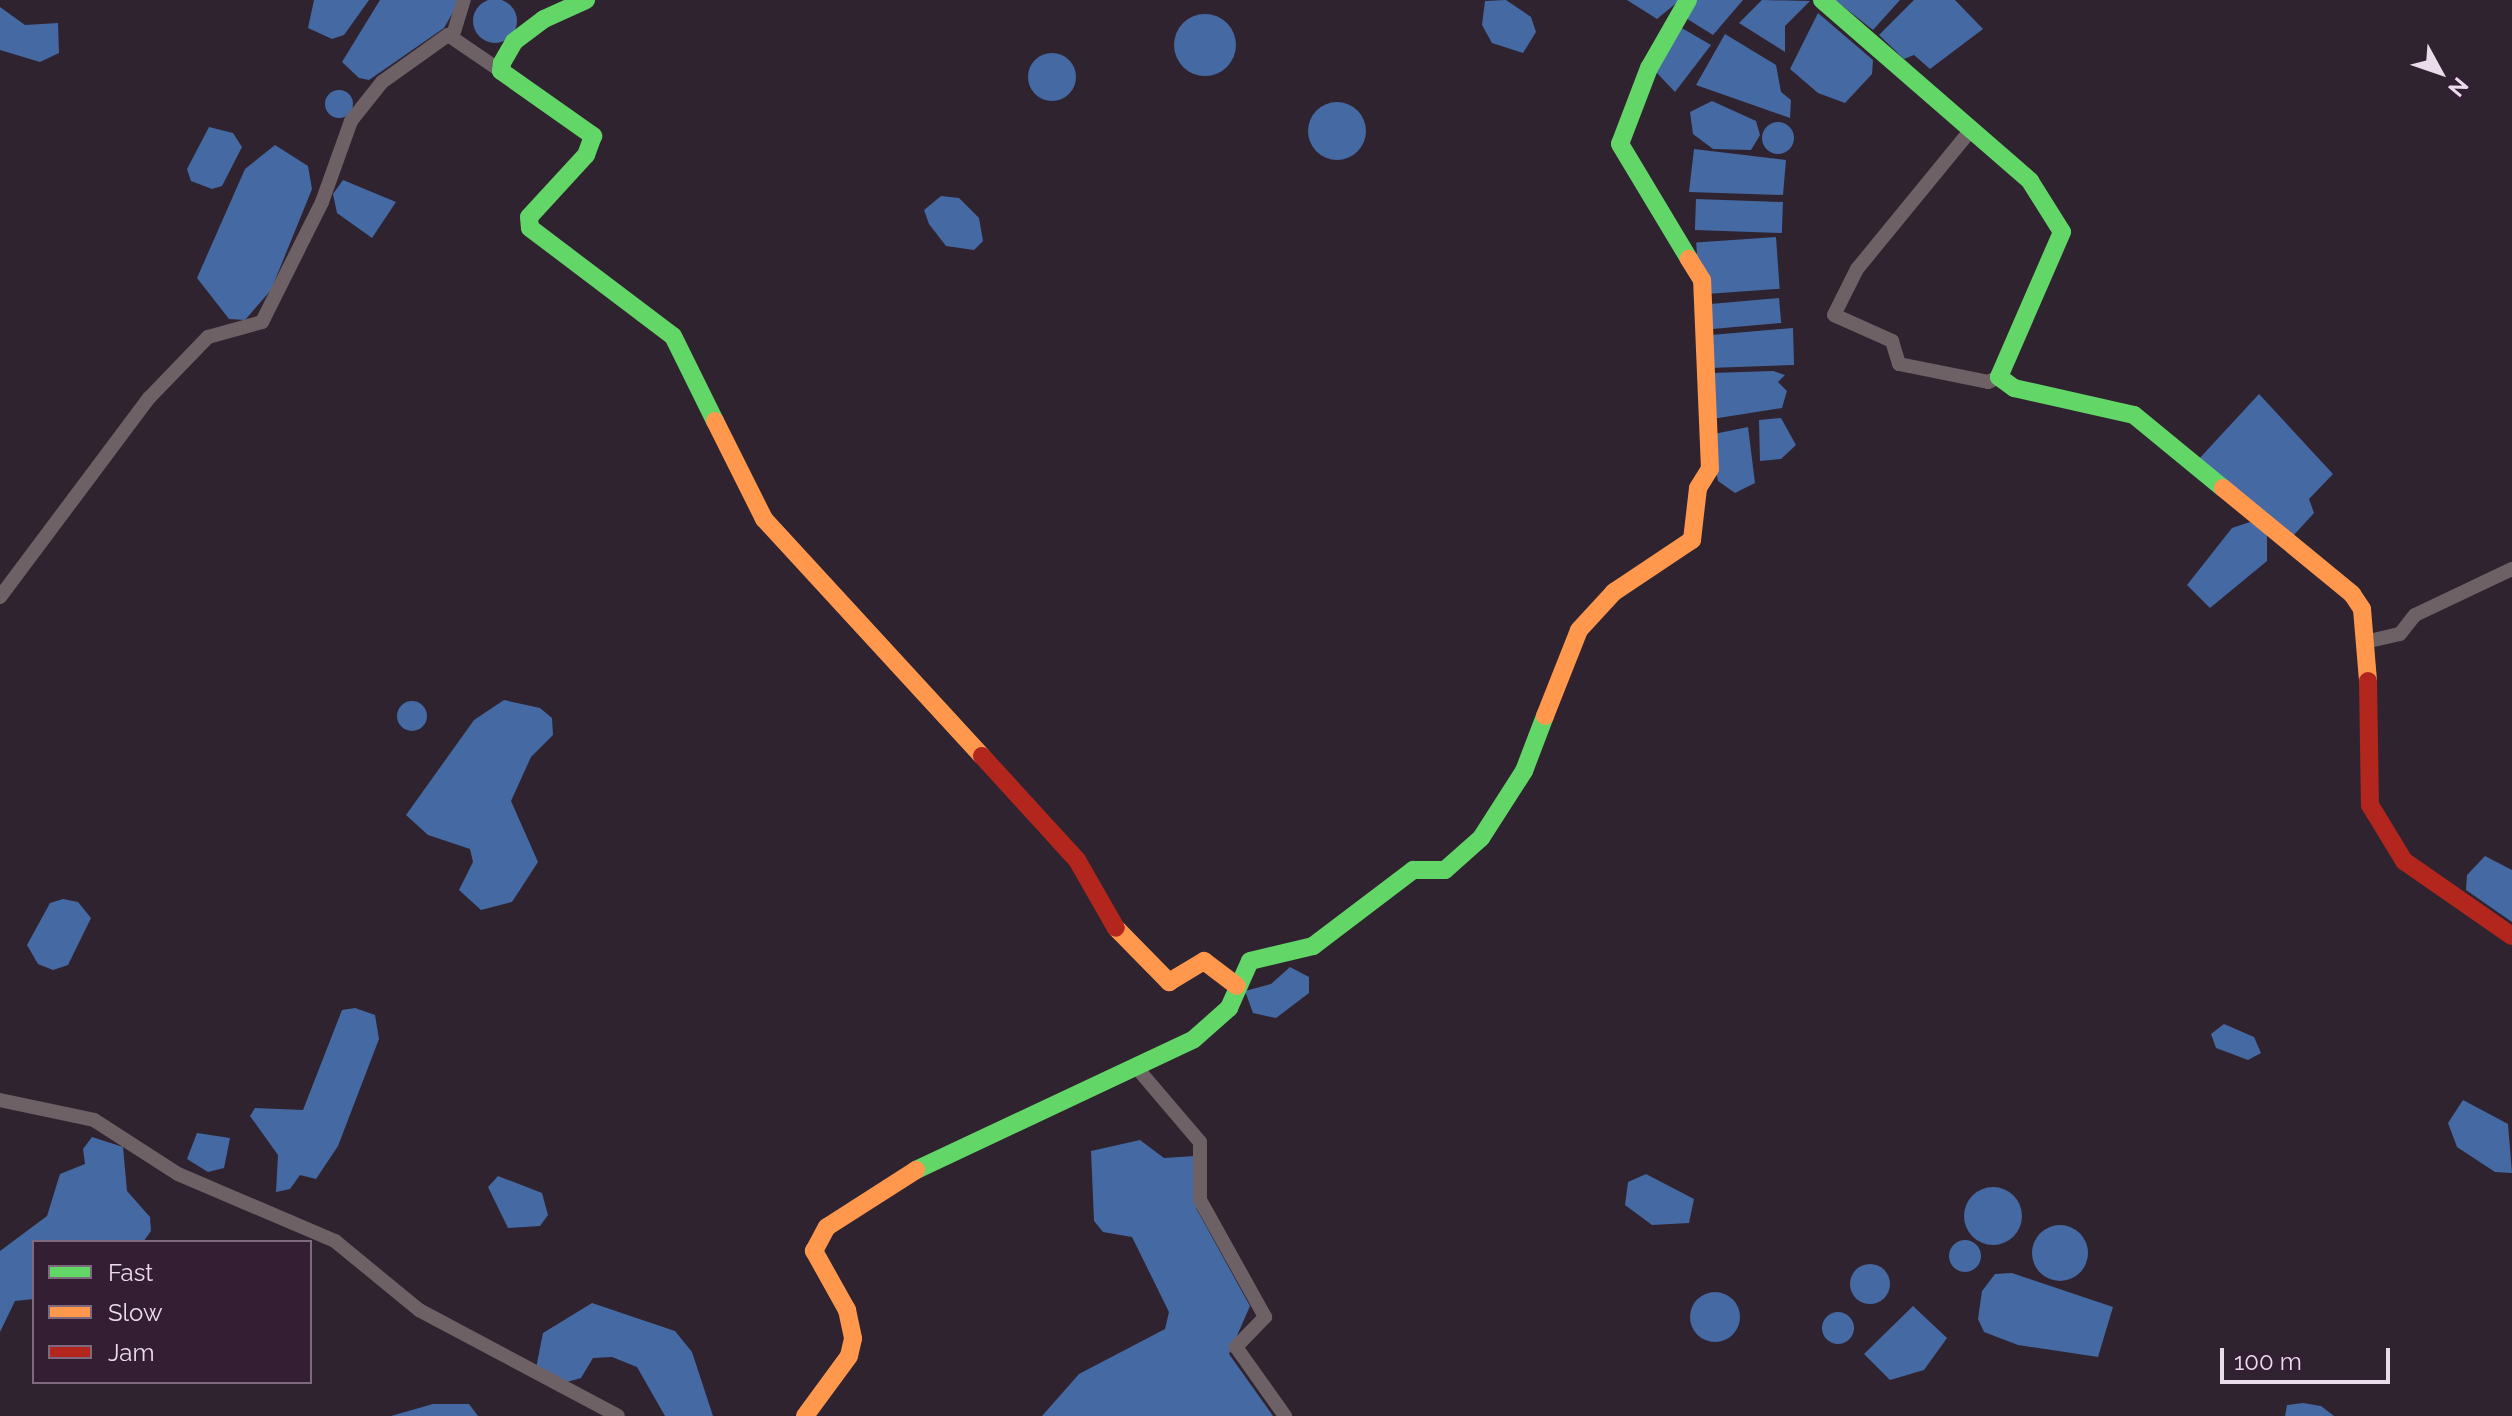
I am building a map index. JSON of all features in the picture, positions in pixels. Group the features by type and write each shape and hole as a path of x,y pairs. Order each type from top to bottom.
{"street":[{"path":"0,597 149,398 208,337 262,322 322,202 351,121 382,82 453,35 464,0"},
{"path":"501,71 514,42 586,0"},
{"path":"805,1416 849,1356 853,1338 847,1310 814,1251 827,1227 903,1176 1137,1068 1206,1031 1229,1008 1250,961 1313,946 1413,870 1445,870 1481,838 1535,751 1579,630 1614,592 1686,549 1697,529 1698,488 1710,469 1702,280 1620,144 1649,68 1688,0"},
{"path":"1822,0 2030,181 2062,232 1999,377 1988,382 1899,364 1892,341 1834,315 1857,269 1970,131"},
{"path":"453,35 593,136 586,155 529,217 530,228 673,336 764,519 1077,860 1112,927 1159,978 1169,982 1204,961 1237,986"},
{"path":"1999,377 2014,388 2134,415 2352,594 2365,642 2370,805 2387,839 2426,879 2512,936"},
{"path":"2365,642 2400,634 2415,615 2512,569"},
{"path":"1137,1068 1200,1142 1200,1200 1265,1317 1236,1347 1285,1416"},
{"path":"0,1100 94,1120 178,1174 335,1241 419,1310 618,1416"}],"water":[{"path":"495,-1 510,6 517,21 510,36 495,43 480,36 473,21 480,6"},
{"path":"314,0 369,0 344,35 332,39 308,28"},
{"path":"380,0 460,0 444,28 369,80 359,78 342,62"},
{"path":"1506,0 1531,17 1536,32 1523,53 1492,43 1482,25 1485,1"},
{"path":"1627,0 1680,0 1657,19"},
{"path":"1691,0 1743,0 1713,35 1681,15"},
{"path":"1762,0 1810,1 1785,26 1785,52 1739,23"},
{"path":"1835,0 1900,0 1873,30"},
{"path":"1914,0 1955,0 1983,29 1930,69 1914,55 1904,59 1879,35"},
{"path":"0,7 25,25 58,23 59,53 40,62 0,50"},
{"path":"1818,13 1873,60 1872,74 1845,103 1818,93 1790,69"},
{"path":"1205,14 1217,16 1227,23 1234,33 1234,57 1227,67 1217,74 1205,76 1193,74 1183,67 1176,57 1174,45 1176,33 1183,23 1193,16"},
{"path":"1680,27 1711,45 1675,92 1656,72"},
{"path":"1725,34 1776,65 1781,92 1791,100 1790,118 1696,85"},
{"path":"1052,53 1069,60 1076,77 1069,94 1052,101 1035,94 1028,77 1035,60"},
{"path":"339,90 349,94 353,104 349,114 339,118 329,114 325,104 329,94"},
{"path":"1712,101 1756,121 1760,135 1751,150 1713,149 1693,134 1690,112"},
{"path":"1337,102 1348,104 1357,111 1364,120 1364,142 1357,151 1348,158 1337,160 1326,158 1317,151 1310,142 1308,131 1310,120 1317,111 1326,104"},
{"path":"1778,122 1789,127 1794,138 1789,149 1778,154 1767,149 1762,138 1767,127"},
{"path":"209,127 233,133 242,147 222,186 212,189 191,181 187,169"},
{"path":"275,145 308,166 312,189 271,290 245,320 229,319 197,278 245,169"},
{"path":"1694,149 1786,160 1783,195 1689,192"},
{"path":"343,180 396,202 372,238 337,213 333,194"},
{"path":"941,196 959,198 979,218 983,241 974,250 946,246 929,224 924,210"},
{"path":"1696,199 1783,202 1782,233 1695,230"},
{"path":"1776,237 1780,289 1700,294 1696,243"},
{"path":"1779,298 1781,323 1712,329 1710,304"},
{"path":"1793,328 1794,365 1709,368 1711,335"},
{"path":"1773,371 1785,375 1778,382 1787,391 1782,408 1712,419 1711,373"},
{"path":"2259,394 2333,474 2309,499 2314,513 2293,536 2198,460"},
{"path":"1781,418 1796,445 1781,459 1760,461 1759,420"},
{"path":"1748,427 1755,483 1735,493 1718,481 1709,435"},
{"path":"2250,522 2267,531 2267,561 2210,608 2187,585 2232,528"},
{"path":"504,700 540,708 552,718 553,735 531,757 511,801 538,862 512,902 481,910 459,890 473,862 470,849 428,835 406,815 474,720"},
{"path":"412,701 423,705 427,716 423,727 412,731 401,727 397,716 401,705"},
{"path":"2485,856 2512,870 2512,922 2466,890 2467,875"},
{"path":"63,899 78,902 91,918 68,965 53,970 38,964 27,945 50,903"},
{"path":"1290,967 1309,977 1309,993 1276,1018 1253,1013 1245,991 1271,984"},
{"path":"355,1008 375,1015 379,1039 338,1146 316,1179 300,1175 290,1189 276,1192 278,1155 250,1116 255,1108 303,1110 342,1010"},
{"path":"2224,1024 2254,1037 2261,1053 2248,1060 2216,1048 2211,1034"},
{"path":"2463,1100 2508,1124 2512,1173 2495,1172 2457,1147 2448,1123"},
{"path":"197,1133 230,1138 224,1168 208,1172 187,1159"},
{"path":"92,1137 123,1147 127,1191 150,1217 151,1231 144,1240 32,1240 32,1299 15,1301 0,1332 0,1251 47,1216 60,1174 85,1164 83,1149"},
{"path":"1140,1140 1164,1158 1195,1156 1196,1208 1250,1306 1229,1354 1273,1416 1042,1416 1079,1374 1165,1329 1169,1312 1132,1237 1103,1232 1094,1221 1091,1151"},
{"path":"1646,1174 1694,1199 1689,1223 1652,1225 1625,1205 1628,1182"},
{"path":"498,1176 542,1193 548,1215 540,1226 508,1228 488,1187"},
{"path":"1993,1187 2014,1195 2022,1216 2014,1237 1993,1245 1972,1237 1964,1216 1972,1195"},
{"path":"2060,1225 2080,1233 2088,1253 2080,1273 2060,1281 2040,1273 2032,1253 2040,1233"},
{"path":"1965,1240 1976,1245 1981,1256 1976,1267 1965,1272 1954,1267 1949,1256 1954,1245"},
{"path":"1870,1264 1884,1270 1890,1284 1884,1298 1870,1304 1856,1298 1850,1284 1856,1270"},
{"path":"2012,1273 2113,1307 2098,1357 2018,1345 1984,1332 1978,1319 1982,1291 1995,1274"},
{"path":"1715,1292 1733,1299 1740,1317 1733,1335 1715,1342 1697,1335 1690,1317 1697,1299"},
{"path":"592,1303 675,1331 692,1352 713,1416 665,1416 637,1367 612,1357 593,1358 581,1378 567,1382 536,1368 543,1333"},
{"path":"1913,1306 1947,1338 1924,1370 1890,1380 1864,1354"},
{"path":"1838,1312 1850,1316 1854,1328 1850,1340 1838,1344 1826,1340 1822,1328 1826,1316"},
{"path":"2303,1403 2321,1406 2334,1416 2285,1416 2287,1405"},
{"path":"433,1404 469,1404 478,1416 391,1416"}],"traffic: fast":[{"path":"586,0 544,19 514,42 502,63 501,71 593,136 586,155 529,217 530,228 673,336 715,421"},
{"path":"1688,0 1649,68 1620,144 1689,259"},
{"path":"1822,0 2030,181 2062,232 1999,377 2014,388 2134,415 2223,488"},
{"path":"916,1170 1194,1039 1229,1008 1250,961 1313,946 1413,870 1445,870 1481,838 1524,771 1545,716"}],"traffic: slow":[{"path":"1545,716 1579,630 1614,592 1692,540 1698,488 1710,469 1702,280 1689,259"},
{"path":"715,421 764,519 982,756"},
{"path":"2223,488 2352,594 2362,609 2368,681"},
{"path":"1116,928 1169,982 1204,961 1237,986"},
{"path":"805,1416 849,1356 853,1338 847,1310 814,1251 827,1227 916,1170"}],"traffic: jam":[{"path":"2368,681 2370,805 2404,861 2512,936"},
{"path":"982,756 1077,860 1116,928"}]}
